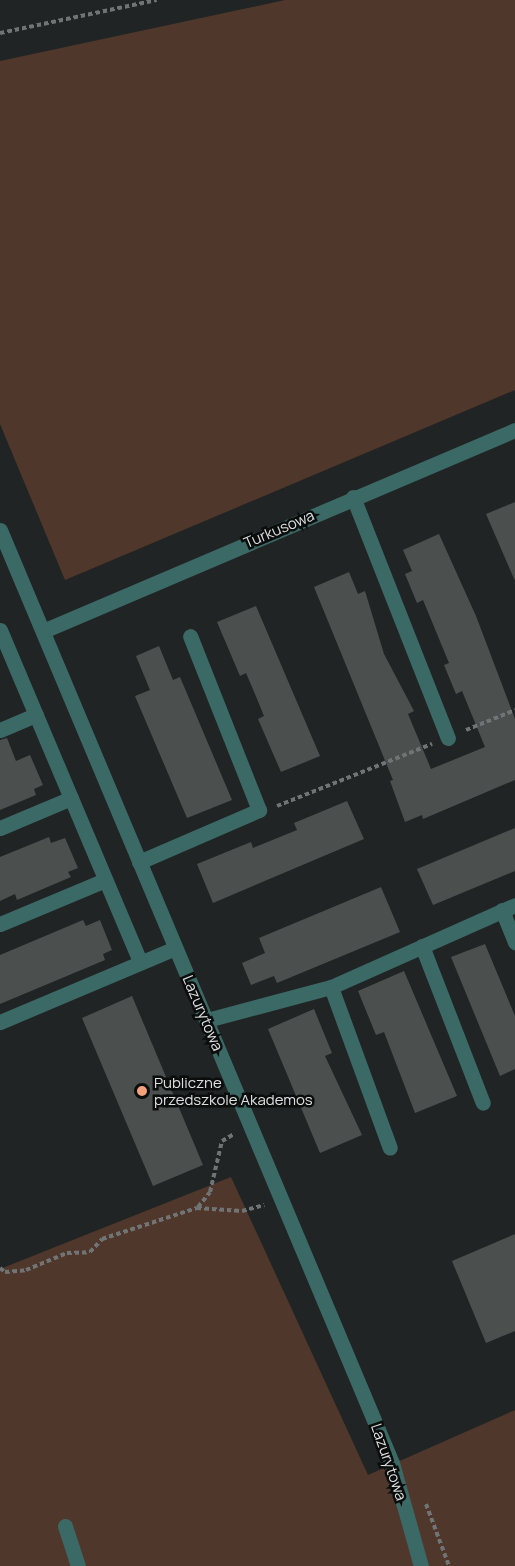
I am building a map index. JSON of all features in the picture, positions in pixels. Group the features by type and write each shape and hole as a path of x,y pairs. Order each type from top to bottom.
{"street":[{"name":"Turkusowa","path":"43,631 352,497 515,430"},
{"path":"352,497 448,738"},
{"name":"Lazurytowa","path":"0,530 392,1463 421,1566"},
{"path":"0,631 140,962"},
{"path":"139,862 259,810 190,636"},
{"path":"0,730 36,715"},
{"path":"0,828 71,798"},
{"path":"0,924 105,880"},
{"path":"207,1020 330,987 509,907 515,942"},
{"path":"422,946 483,1103"},
{"path":"0,1022 176,948"},
{"path":"330,987 390,1148"},
{"path":"65,1526 78,1566"}],"path":[{"path":"0,33 157,0"},
{"path":"259,810 515,710"},
{"path":"197,1208 210,1192 222,1141 250,1124"},
{"path":"0,1268 5,1272 26,1270 67,1253 90,1252 102,1239 197,1208 242,1211 282,1200"}],"shaded area":[{"path":"285,0 515,0 515,390 65,580 0,424 0,61"},
{"path":"231,1177 368,1475 515,1410 515,1566 0,1566 0,1269"}],"building":[{"path":"515,502 515,581 486,514"},
{"path":"439,534 476,616 515,719 515,780 423,819 422,815 405,822 390,781 393,780 314,587 349,572 358,594 365,591 384,654 414,711 408,714 431,769 485,747 462,691 456,694 444,665 449,663 423,600 417,603 405,574 412,571 403,550"},
{"path":"256,606 320,756 281,772 258,719 264,716 255,694 246,673 240,676 217,622"},
{"path":"159,646 173,680 180,677 232,800 187,818 135,696 150,690 136,656"},
{"path":"7,738 16,761 30,755 43,785 34,789 36,795 0,810 0,740"},
{"path":"347,801 364,839 213,903 197,864 251,842 253,848 297,830 294,823"},
{"path":"515,828 515,871 433,905 417,869"},
{"path":"49,837 51,843 65,838 78,868 68,872 71,877 17,900 15,894 0,901 0,857"},
{"path":"381,887 400,932 277,983 274,976 251,985 242,963 265,953 259,938"},
{"path":"83,920 86,926 100,920 112,950 103,954 105,960 0,1004 0,955"},
{"path":"485,944 515,1016 515,1069 500,1076 451,957"},
{"path":"404,971 457,1096 415,1113 384,1032 376,1035 358,991"},
{"name":"Publiczne przedszkole Akademos","path":"132,996 203,1165 153,1186 82,1018"},
{"path":"314,1009 332,1053 325,1056 362,1135 320,1153 268,1029"},
{"path":"515,1234 515,1331 486,1343 452,1261"}],"place":[{"name":"Publiczne przedszkole Akademos","path":"142,1091"}]}
